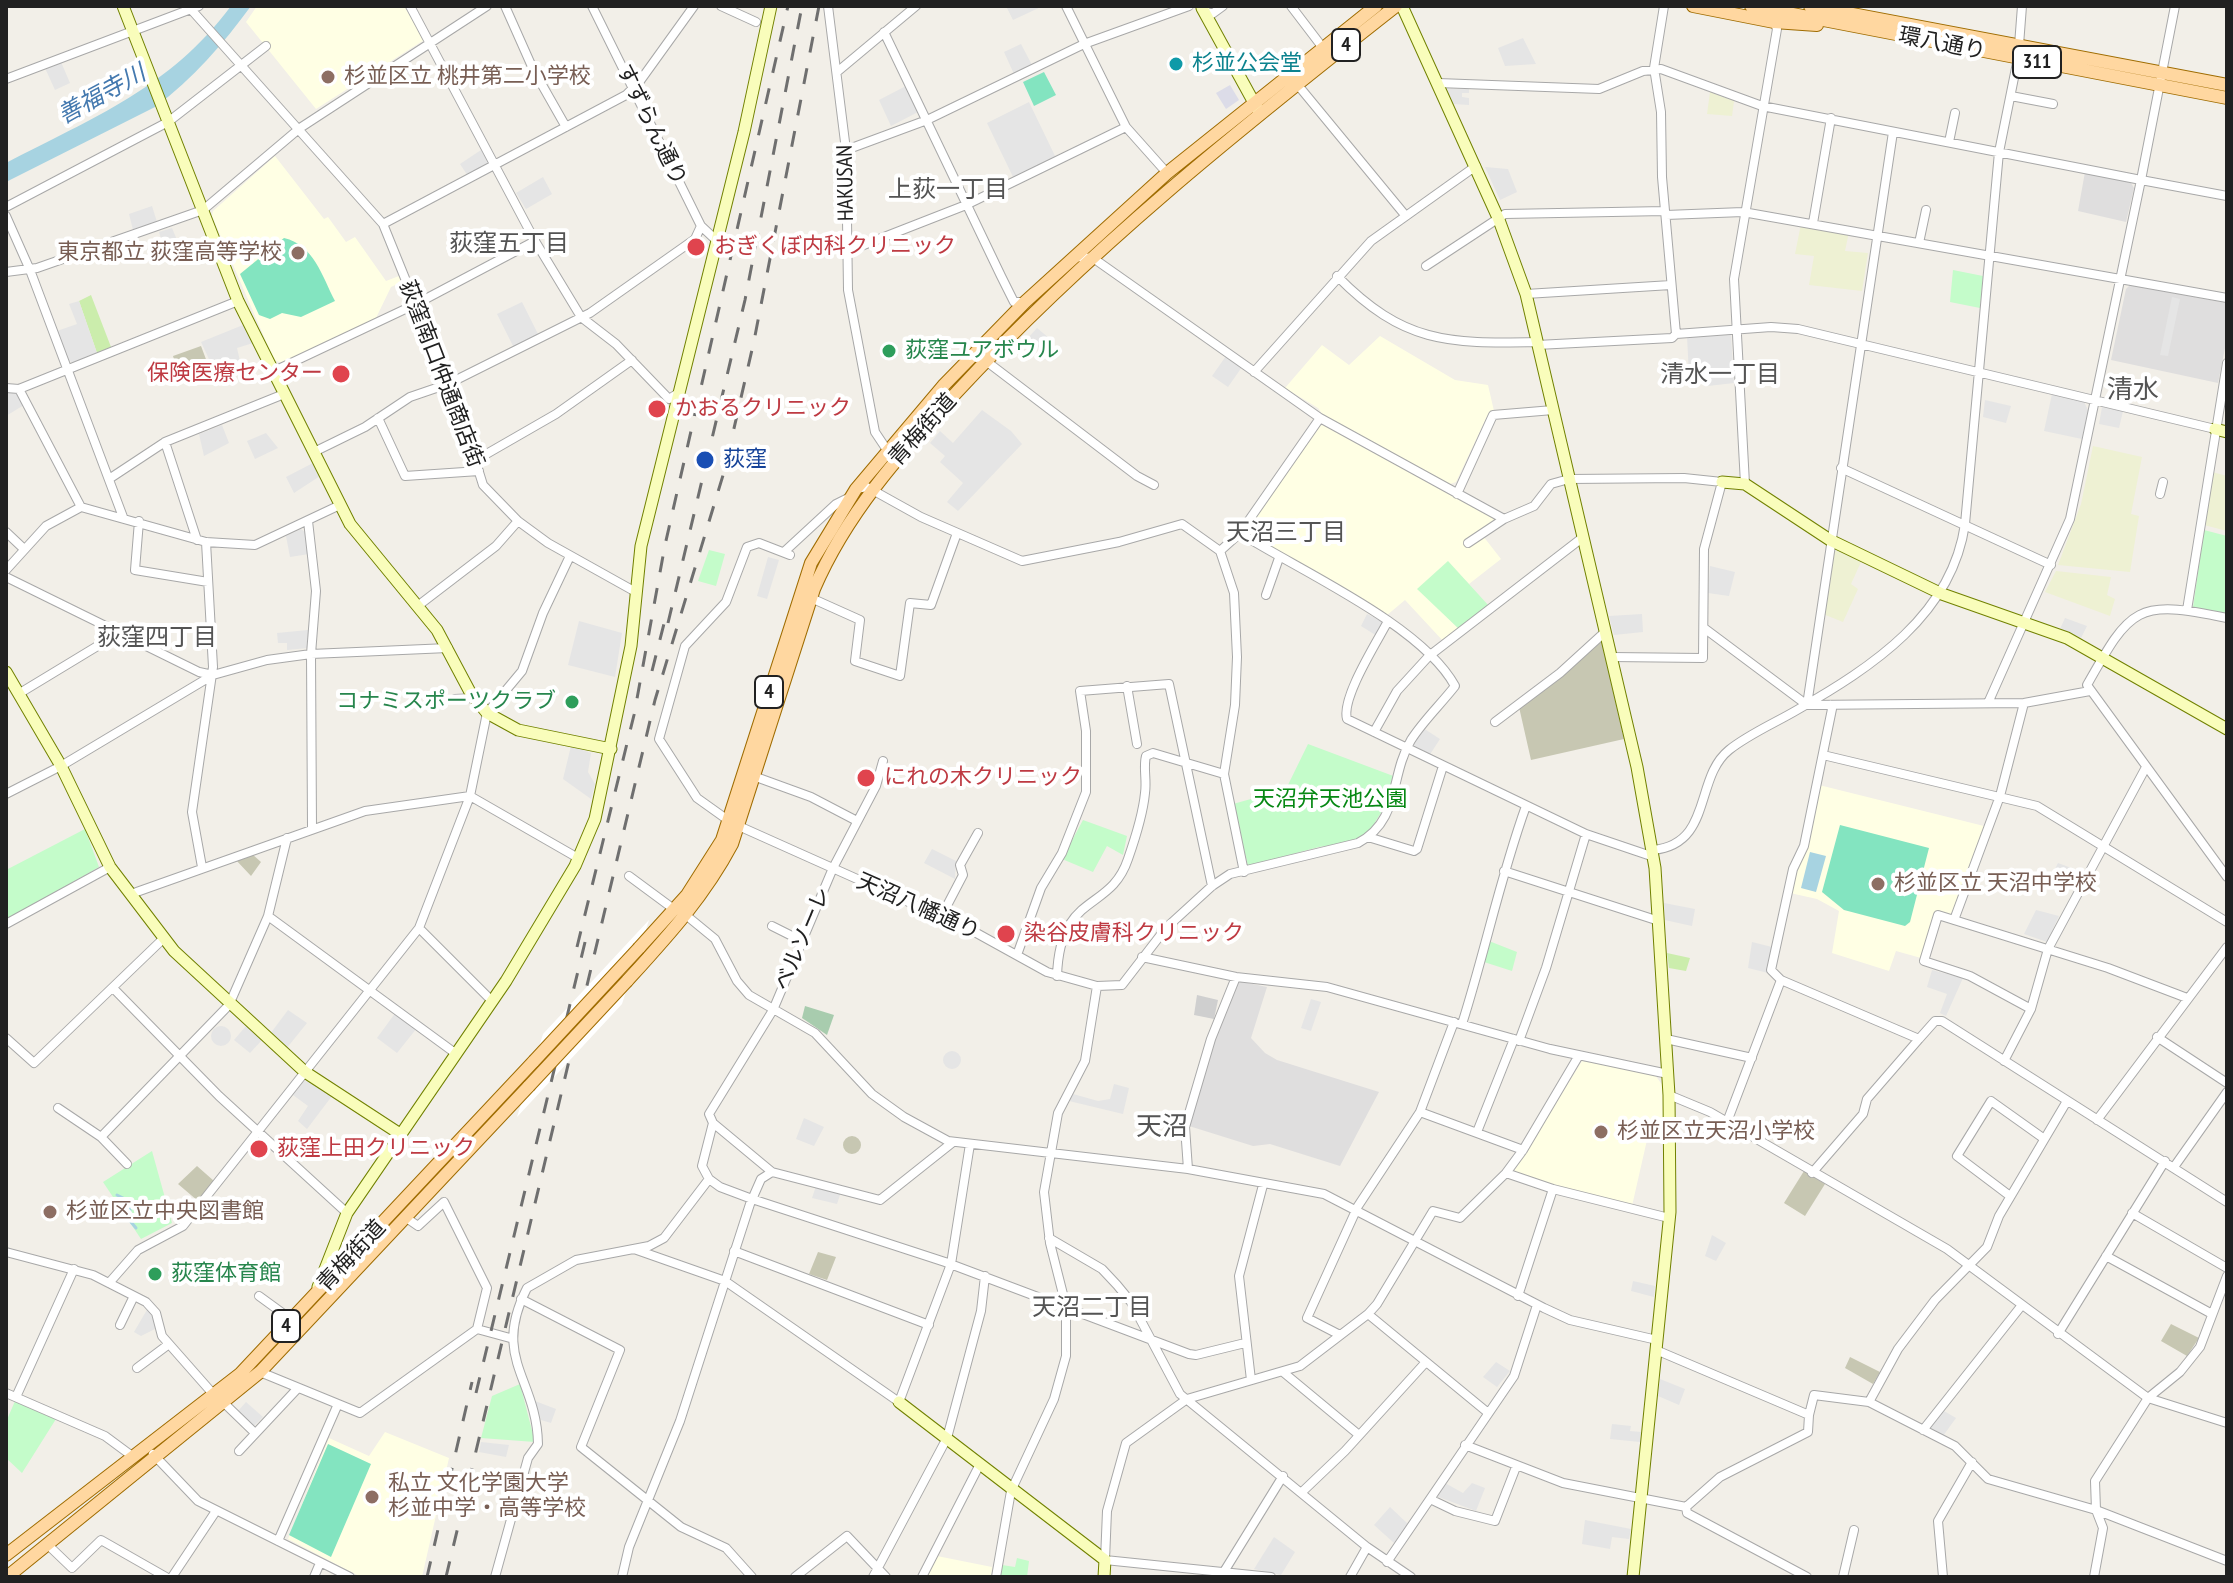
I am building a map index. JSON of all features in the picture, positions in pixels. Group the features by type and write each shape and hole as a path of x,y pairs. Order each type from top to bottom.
{"main road":[{"name":"青梅街道","path":"7,1577 155,1456 219,1399 292,1320 318,1302 333,1276 351,1256 675,910 734,824 811,563 853,493 887,450 1025,302 1074,257 1167,173 1376,6"},
{"name":"青梅街道","path":"6,1555 147,1445 260,1372 318,1302 374,1250 687,916 712,882 756,777 811,598 830,554 872,489 986,361 1093,258 1256,118 1396,6"},
{"name":"311","path":"1693,6 1774,22 1850,20"},
{"name":"環八通り","path":"1751,6 1850,20 2161,78 2227,85"},
{"name":"環八通り","path":"1810,6 1850,20"},
{"name":"311","path":"1833,6 1850,20"},
{"name":"環八通り","path":"2161,78 2227,98"}],"street":[{"path":"123,6 238,301 350,524 419,605 448,648 474,698 487,713 518,730 611,749"},
{"path":"6,79 199,6"},
{"path":"410,6 493,167 581,317 632,360 669,399 677,394"},
{"path":"6,272 30,270 203,210 300,128 487,6"},
{"path":"505,6 533,69 566,127"},
{"name":"すずらん通り","path":"592,6 637,85 701,226 716,240"},
{"path":"383,224 493,167 637,85 694,6"},
{"path":"721,6 756,22"},
{"path":"318,1302 334,1242 347,1213 492,1001 578,858 595,819 631,646 634,591 641,546 771,6"},
{"name":"HAKUSAN","path":"828,6 846,150 850,305 875,432 887,450"},
{"path":"837,72 916,6"},
{"path":"1066,6 1126,127 1167,173"},
{"path":"846,150 927,120 1084,44 1189,6"},
{"path":"1201,7 1212,14 1223,6"},
{"path":"1291,6 1323,48"},
{"path":"1402,6 1476,166 1526,294 1654,854 1669,1095 1669,1218 1633,1577"},
{"path":"1664,6 1654,68 1661,112 1665,213 1676,334"},
{"path":"1388,621 1345,711 1347,719 1586,834 1654,854 1685,837 1694,825 1725,754 1807,705 1899,639 1942,594 1954,574 1965,524 1999,152 2018,52 2022,6"},
{"path":"1988,703 2070,519 2097,400 2175,6"},
{"path":"1201,7 1255,100 1256,118"},
{"name":"荻窪南口仲通商店街","path":"189,8 383,224 448,384 483,485 518,521 570,556 634,591"},
{"path":"1745,484 1734,279 1743,212 1777,29 1774,22"},
{"path":"884,32 1014,302 1025,302"},
{"path":"6,207 168,122 266,46"},
{"path":"1438,83 1599,89 1654,68 1676,72 1762,106 2227,196"},
{"path":"1297,84 1405,215"},
{"path":"2011,96 2053,104"},
{"path":"1949,142 1955,113"},
{"path":"1813,223 1831,118"},
{"path":"847,244 856,248 966,205 1126,127"},
{"path":"1807,705 1893,132"},
{"path":"1254,372 1371,241 1476,166"},
{"path":"1919,243 1926,210"},
{"path":"1426,266 1505,214 1743,212 2227,298"},
{"path":"7,217 123,517"},
{"path":"316,451 410,397 448,384 581,317 627,289 695,239 701,226"},
{"path":"274,371 416,304 535,241"},
{"path":"1074,257 1093,258 1320,418 1504,519"},
{"path":"1337,276 1380,315 1413,333 1465,341 1537,344 1672,338 1676,334 1737,330 1798,329 2221,430"},
{"path":"1526,294 1671,285"},
{"path":"6,388 19,389 238,301"},
{"path":"476,460 556,414 632,360"},
{"path":"986,361 1137,476 1154,485"},
{"path":"2187,610 2221,430 2227,363"},
{"path":"19,389 81,507"},
{"path":"109,479 165,442 284,394"},
{"path":"1457,494 1493,415 1553,410"},
{"path":"378,418 405,476 479,471"},
{"path":"1213,548 1240,533 1320,418"},
{"path":"165,442 201,541 208,582 213,675 192,812 202,867"},
{"path":"1841,468 2051,565"},
{"path":"1468,543 1504,519 1534,506 1551,484 1569,479 1684,478 1745,484 1830,540 1942,594 2067,638 2227,729"},
{"path":"1611,657 1703,658 1704,549 1722,482"},
{"path":"2160,494 2163,482"},
{"path":"853,493 872,489 957,533 1022,561 1119,542 1182,524 1213,548 1234,593 1237,657 1235,705 1224,774 1244,872"},
{"name":"天沼八幡通り","path":"853,493 836,504 787,554 755,542 745,551 726,602 685,646 659,739 697,798 734,824 1057,976 1097,986"},
{"path":"6,570 46,526 81,507 201,541 255,545 340,505"},
{"path":"139,521 135,570 208,582"},
{"path":"308,521 316,575 311,654 312,828"},
{"path":"419,605 496,546 518,521"},
{"path":"6,532 24,549"},
{"path":"811,598 860,620 855,661 900,676 910,603 931,605 957,533"},
{"path":"996,1577 1011,1491 1054,1399 1069,1333 1066,1306 1049,1238 1044,1192 1058,1113 1085,1061 1097,986 1122,985 1132,977 1142,957 1166,928 1212,886 1230,874 1368,837 1385,818 1407,748 1455,686 1447,670 1388,621 1240,533"},
{"path":"1374,732 1397,691 1429,656 1582,538"},
{"path":"109,1283 138,1250 183,1226 256,1131 373,990 419,928 470,796 487,713 522,671 543,613 570,556"},
{"path":"1266,595 1279,558"},
{"path":"6,577 199,672 213,675"},
{"path":"2088,688 2121,626 2138,614 2158,609 2187,610 2227,618"},
{"path":"1704,628 1807,705 2024,703 2088,688"},
{"path":"1495,722 1560,673 1605,632"},
{"path":"20,693 119,633"},
{"path":"6,794 61,766 213,675 267,660 311,654 448,648"},
{"path":"6,672 61,766 110,867 164,938 229,1005 305,1072 400,1134"},
{"path":"1017,955 1041,888 1062,853 1086,792 1086,731 1080,691 1169,684 1212,886"},
{"path":"1127,686 1137,744"},
{"path":"2088,688 2227,877"},
{"path":"455,699 474,698"},
{"path":"1954,920 2000,796 2024,703"},
{"path":"1830,705 1832,709 1804,846 1793,869 1771,970 1781,980 1919,1039"},
{"path":"1057,976 1060,941 1066,926 1087,903 1119,878 1128,860 1145,795 1146,756 1153,753 1224,774"},
{"path":"1823,755 2037,806 2227,922"},
{"name":"ベルソーレ","path":"713,1123 709,1114 773,1010 833,868 876,786 883,761"},
{"path":"1368,837 1414,851 1417,849 1443,766"},
{"path":"2004,1061 2031,1009 2048,949 2145,769"},
{"path":"756,777 811,797 857,821"},
{"path":"131,894 365,811 470,796 578,858"},
{"path":"1340,1335 1307,1318 1356,1210 1420,1112 1458,1023 1526,806"},
{"path":"940,919 963,875 960,865 963,857 978,833"},
{"path":"1477,1132 1516,1040 1569,893 1586,834"},
{"path":"101,1137 229,1005 268,916 287,838"},
{"path":"6,924 110,867"},
{"path":"1504,871 1659,921"},
{"path":"629,876 675,910"},
{"path":"2031,1009 1970,976 1924,961 1938,915 2048,949 2187,998"},
{"path":"268,916 455,1053"},
{"path":"687,916 715,939 740,986 773,1010 815,1033 872,1094 904,1117 953,1142 1188,1169 1324,1194 1537,1305 1570,1320 1657,1345 1809,1415"},
{"path":"772,926 802,941"},
{"path":"419,928 492,1001"},
{"path":"6,1038 34,1063 164,938"},
{"path":"2097,1120 2227,947"},
{"path":"1142,957 1236,977 1327,987 1578,1057 1668,1074"},
{"path":"1188,1169 1185,1127 1211,1039 1236,977"},
{"path":"1727,1122 1781,980"},
{"path":"113,988 256,1131 347,1213"},
{"path":"1812,1173 1863,1114 1867,1099 1935,1021 1942,1021 2227,1202"},
{"path":"2157,1037 2227,1083"},
{"path":"1666,1039 1752,1058"},
{"path":"1104,1577 1107,1511 1126,1443 1187,1399 1300,1366 1368,1314 1433,1211 1460,1218 1506,1173 1578,1057"},
{"path":"2174,1167 2227,1092"},
{"path":"1669,1095 1727,1122 1970,1265 2058,1334 2148,1398 2227,1423"},
{"path":"2010,1196 1957,1156 1991,1101 2043,1138"},
{"path":"1869,1402 1898,1349 1935,1300 1987,1247 2010,1196 2067,1101"},
{"path":"58,1108 101,1137 127,1164"},
{"path":"1420,1112 1523,1150"},
{"path":"772,1172 768,1164 713,1123 702,1166 709,1179 752,1199 951,1264 1196,1355 1245,1343"},
{"path":"622,1577 646,1502 680,1421 734,1251 761,1179 772,1172 880,1200 953,1142"},
{"path":"899,1402 951,1264 970,1144"},
{"path":"2058,1334 2165,1161"},
{"path":"1506,1173 1553,1189 1669,1218"},
{"path":"495,1577 528,1458 538,1444 535,1421 510,1338 521,1299 527,1288 576,1260 634,1249 664,1238 709,1179"},
{"path":"1251,1380 1239,1276 1263,1185"},
{"path":"1518,1296 1553,1189"},
{"path":"260,1372 360,1413 477,1329 487,1288 444,1202 418,1226 405,1217"},
{"path":"2132,1213 2227,1268"},
{"path":"1049,1238 1102,1269 1131,1302 1180,1394 1367,1547 1411,1577"},
{"path":"334,1242 337,1256 351,1256 355,1262 374,1250"},
{"path":"333,1276 334,1242"},
{"path":"634,1249 725,1281 899,1402 1011,1491 1105,1560 1271,1577"},
{"path":"734,1251 929,1325"},
{"path":"6,1252 74,1269 109,1283 153,1309 162,1336 219,1399 255,1433"},
{"path":"2106,1256 2212,1314"},
{"path":"16,1397 74,1269"},
{"path":"876,1573 947,1438 981,1311 985,1276"},
{"path":"2094,1577 2103,1528 2096,1510 2095,1481 2148,1398 2180,1372 2200,1347 2227,1276"},
{"path":"120,1325 134,1296"},
{"path":"259,1296 292,1320"},
{"path":"521,1299 620,1350 581,1447 646,1502 692,1533 726,1548 752,1577"},
{"path":"1387,1562 1514,1376 1537,1305"},
{"path":"1923,1430 2022,1305"},
{"path":"1368,1314 1487,1412"},
{"path":"477,1329 510,1338"},
{"path":"137,1368 169,1344"},
{"path":"1302,1492 1425,1363"},
{"path":"1283,1372 1359,1435"},
{"path":"239,1451 298,1388"},
{"path":"6,1393 105,1436 132,1456"},
{"path":"1686,1507 1720,1477 1808,1432 1814,1395 1869,1402 1955,1446 1988,1479 2096,1510 2227,1561"},
{"path":"278,1541 338,1404"},
{"path":"147,1445 198,1501 350,1577"},
{"path":"1465,1445 1563,1483 1686,1507"},
{"path":"1943,1577 1938,1521 1972,1462"},
{"path":"922,1577 980,1464"},
{"path":"1430,1499 1455,1511 1495,1521 1516,1467"},
{"path":"1225,1570 1283,1476"},
{"path":"1686,1507 1687,1513 1807,1577"},
{"path":"47,1544 72,1568 101,1540 169,1577 216,1511"},
{"path":"1833,1577 1843,1577 1854,1530"},
{"path":"795,1577 847,1536 876,1573 886,1577"},
{"path":"1350,1577 1367,1547"},
{"path":"314,1577 320,1563"}],"shaded area":[{"name":"杉並区立 桃井第二小学校","path":"257,6 404,6 424,40 316,109 246,22"},
{"path":"1006,6 1043,6 1013,20"},
{"path":"1523,38 1536,64 1505,66 1498,48"},
{"path":"1021,44 1032,65 1014,74 1004,52"},
{"path":"61,62 70,83 55,90 45,68"},
{"path":"1230,85 1239,100 1226,109 1216,93"},
{"path":"906,86 918,112 891,126 879,100"},
{"path":"1446,88 1469,89 1469,93 1462,93 1462,97 1469,98 1469,105 1453,104"},
{"path":"1710,92 1734,101 1732,116 1707,114"},
{"path":"1029,102 1056,158 1014,179 987,123"},
{"path":"481,150 490,164 468,176 460,164"},
{"name":"東京都立 荻窪高等学校","path":"275,156 346,242 355,237 386,281 399,276 402,282 391,287 376,318 282,363 274,360 212,216 213,211"},
{"path":"1485,167 1508,169 1517,192 1500,200"},
{"path":"2085,172 2130,181 2134,188 2126,222 2078,211"},
{"path":"543,177 552,194 526,209 516,193"},
{"path":"152,206 157,222 133,230 129,214"},
{"path":"1801,224 1849,232 1845,251 1868,253 1862,291 1809,285 1814,256 1795,254"},
{"path":"172,228 182,252 167,258 159,232"},
{"path":"2130,285 2227,303 2227,338 2218,383 2111,360 2126,289"},
{"path":"2172,297 2180,299 2168,356 2160,355"},
{"path":"79,301 97,353 73,363 68,360 57,331 77,324 69,304"},
{"path":"522,302 538,334 514,348 497,314"},
{"path":"243,325 253,343 237,348 240,361 214,370 201,342"},
{"path":"1037,328 1055,343 1046,354 1028,338"},
{"path":"1731,335 1734,383 1708,386 1706,373 1689,374 1687,337"},
{"path":"1380,336 1455,380 1488,385 1494,411 1489,412 1456,482 1447,485 1323,415 1318,408 1285,388 1322,345 1349,365"},
{"path":"201,346 210,370 181,382 173,356"},
{"path":"1226,356 1242,367 1228,387 1212,376"},
{"path":"6,391 16,392 24,405 6,416"},
{"path":"2052,394 2084,402 2089,412 2082,439 2044,431"},
{"path":"1985,400 2011,406 2006,423 1983,417"},
{"path":"2102,407 2123,411 2119,428 2099,424"},
{"path":"982,410 1011,431 1022,444 958,511 947,502 963,483 940,462 945,456 930,443 940,431 953,443"},
{"path":"222,425 229,443 204,456 199,434"},
{"path":"1323,425 1494,519 1483,536 1501,559 1469,584 1448,562 1418,589 1460,630 1444,642 1405,600 1386,616 1245,531 1318,426"},
{"path":"266,433 278,448 255,459 247,441"},
{"path":"2093,446 2142,457 2131,514 2139,516 2130,572 2058,565 2081,504"},
{"path":"313,463 320,476 294,493 286,477"},
{"path":"2212,472 2227,476 2227,531 2204,525"},
{"path":"301,529 306,533 309,554 290,557 286,536"},
{"path":"1838,550 1861,562 1851,584 1858,589 1843,622 1823,614 1833,552"},
{"path":"768,557 779,560 767,599 757,596"},
{"path":"1710,566 1735,572 1729,596 1708,593"},
{"path":"2056,571 2111,577 2107,595 2115,599 2110,616 2045,592"},
{"path":"1367,614 1385,623 1377,636 1361,626"},
{"path":"1642,614 1643,632 1614,635 1609,616"},
{"path":"2065,618 2087,626 2081,638 2060,629"},
{"path":"579,621 622,633 615,677 568,665"},
{"path":"308,630 308,648 287,650 287,643 278,643 277,633"},
{"path":"1601,639 1624,739 1531,760 1519,707"},
{"path":"1423,728 1440,739 1429,756 1411,746"},
{"path":"571,746 591,753 588,772 595,784 591,799 563,779"},
{"name":"杉並区立 天沼中学校","path":"1819,785 1984,826 1960,897 1950,915 1936,911 1921,958 1896,951 1889,971 1832,953 1839,911 1817,899 1790,893"},
{"path":"932,849 956,861 955,879 924,863"},
{"path":"252,854 261,862 251,876 235,859"},
{"path":"2058,863 2082,872 2072,889 2050,879"},
{"path":"1664,903 1695,909 1692,926 1665,920"},
{"path":"2036,910 2059,916 2047,942 2024,934"},
{"path":"1752,942 1772,947 1768,973 1748,968"},
{"path":"1932,970 1963,978 1946,1016 1940,1013 1947,994 1927,987"},
{"path":"1238,981 1267,987 1251,1038 1265,1053 1277,1060 1379,1092 1340,1166 1270,1144 1253,1146 1189,1126 1215,1039"},
{"path":"1197,995 1218,1000 1214,1019 1194,1015"},
{"path":"1311,999 1321,1002 1311,1031 1301,1028"},
{"path":"805,1006 834,1015 827,1035 802,1018"},
{"path":"288,1010 307,1023 286,1049 270,1034"},
{"path":"396,1012 417,1028 397,1053 377,1038"},
{"path":"221,1026 228,1029 231,1036 228,1043 221,1046 214,1043 211,1036 214,1029"},
{"path":"246,1026 262,1040 250,1053 234,1040"},
{"path":"952,1051 961,1060 952,1069 943,1060"},
{"name":"杉並区立天沼小学校","path":"1582,1061 1655,1075 1663,1086 1665,1143 1647,1140 1632,1206 1513,1173"},
{"path":"304,1081 313,1082 332,1096 307,1129 298,1121 308,1106 293,1095"},
{"path":"1114,1084 1129,1088 1123,1114 1069,1101 1073,1094 1098,1101 1110,1099"},
{"path":"804,1118 824,1127 814,1146 796,1139"},
{"path":"852,1136 861,1145 852,1154 843,1145"},
{"path":"197,1166 214,1181 198,1201 178,1184"},
{"path":"1804,1171 1825,1184 1805,1216 1784,1203"},
{"path":"816,1186 841,1192 837,1204 812,1198"},
{"path":"1712,1235 1726,1243 1716,1261 1705,1256"},
{"path":"818,1252 836,1257 827,1280 809,1274"},
{"path":"1633,1281 1655,1286 1654,1297 1631,1291"},
{"path":"148,1308 157,1328 141,1336 134,1332"},
{"path":"2171,1324 2199,1338 2187,1356 2161,1341"},
{"path":"1850,1357 1880,1372 1873,1384 1845,1368"},
{"path":"1496,1362 1510,1371 1497,1387 1483,1377"},
{"path":"1660,1379 1685,1389 1679,1405 1658,1396"},
{"path":"535,1401 556,1409 551,1423 541,1420"},
{"path":"246,1402 263,1417 254,1426 238,1411"},
{"path":"1944,1411 1956,1418 1943,1436 1929,1428"},
{"path":"1612,1424 1631,1426 1630,1431 1641,1432 1640,1442 1610,1439"},
{"name":"私立 文化学園大学 杉並中学・高等学校","path":"385,1432 449,1458 422,1577 361,1577 288,1539 329,1438 369,1456"},
{"path":"481,1442 509,1445 506,1457 479,1452"},
{"path":"1445,1483 1463,1493 1472,1483 1485,1488 1476,1511 1436,1496"},
{"path":"1390,1507 1408,1524 1394,1543 1374,1525"},
{"path":"1585,1520 1631,1529 1629,1539 1612,1537 1610,1549 1582,1544"},
{"path":"1274,1537 1295,1552 1281,1575 1254,1569"},
{"path":"937,1556 992,1567 991,1577 927,1577"}],"green space":[{"path":"1044,72 1056,95 1034,106 1023,82"},
{"path":"284,238 310,254 335,301 301,317 282,313 270,319 259,315 240,274"},
{"path":"1953,270 1983,276 1980,308 1950,302"},
{"path":"91,295 111,347 97,353 79,301"},
{"path":"2204,530 2227,536 2227,615 2193,607"},
{"path":"709,550 725,554 716,586 698,581"},
{"path":"1448,561 1489,606 1460,630 1417,589"},
{"name":"天沼弁天池公園","path":"1308,744 1396,777 1389,800 1367,835 1355,842 1319,847 1248,866 1233,804 1265,795 1266,789 1286,789"},
{"path":"1083,820 1127,836 1123,855 1107,846 1093,872 1062,859"},
{"path":"1840,825 1929,848 1910,922 1905,926 1844,910 1822,892"},
{"path":"85,829 99,867 6,921 6,870"},
{"path":"1489,941 1517,952 1512,971 1484,962"},
{"path":"1667,953 1690,958 1686,971 1669,968"},
{"path":"152,1151 172,1223 141,1239 103,1182"},
{"path":"520,1384 535,1442 481,1438 492,1396"},
{"path":"15,1401 56,1419 22,1473 6,1458 6,1422"},
{"path":"328,1444 371,1464 331,1557 289,1535"},
{"path":"1017,1558 1029,1561 1027,1577 1000,1577 1002,1565 1015,1567"}],"water":[{"path":"231,6 251,6 207,60 155,107 6,182 6,163 100,115 156,80 182,59"},
{"path":"1810,852 1826,856 1816,892 1801,888"}],"pier":[{"path":"649,920 622,1004 517,1117 543,1034"}],"waterway":[{"path":"117,1195 129,1201 131,1222 136,1228"}],"railway":[{"path":"577,947 634,715 665,545 788,6"},
{"path":"668,623 745,300 802,6"},
{"path":"446,1577 655,700 724,472 754,341 819,6"},
{"path":"652,671 667,612"},
{"path":"476,1393 586,938"},
{"path":"427,1577 472,1382"}],"place":[{"name":"杉並公会堂","path":"1176,64"},
{"name":"杉並区立 桃井第二小学校","path":"328,77"},
{"name":"おぎくぼ内科クリニック","path":"696,247"},
{"name":"東京都立 荻窪高等学校","path":"298,253"},
{"name":"荻窪ユアボウル","path":"889,351"},
{"name":"保険医療センター","path":"341,374"},
{"name":"かおるクリニック","path":"657,409"},
{"name":"荻窪","path":"705,460"},
{"name":"コナミスポーツクラブ","path":"572,702"},
{"name":"にれの木クリニック","path":"866,778"},
{"name":"杉並区立 天沼中学校","path":"1878,884"},
{"name":"染谷皮膚科クリニック","path":"1006,934"},
{"name":"杉並区立天沼小学校","path":"1601,1132"},
{"name":"荻窪上田クリニック","path":"259,1149"},
{"name":"杉並区立中央図書館","path":"50,1212"},
{"name":"荻窪体育館","path":"155,1274"},
{"name":"私立 文化学園大学 杉並中学・高等学校","path":"372,1497"}],"district":[{"name":"上荻一丁目","path":"948,190"},
{"name":"荻窪五丁目","path":"509,244"},
{"name":"清水一丁目","path":"1720,375"},
{"name":"清水","path":"2133,391"},
{"name":"天沼三丁目","path":"1286,533"},
{"name":"荻窪四丁目","path":"157,638"},
{"name":"天沼","path":"1162,1128"},
{"name":"天沼二丁目","path":"1092,1308"}],"water label":[{"name":"善福寺川","path":"102,95"}]}
